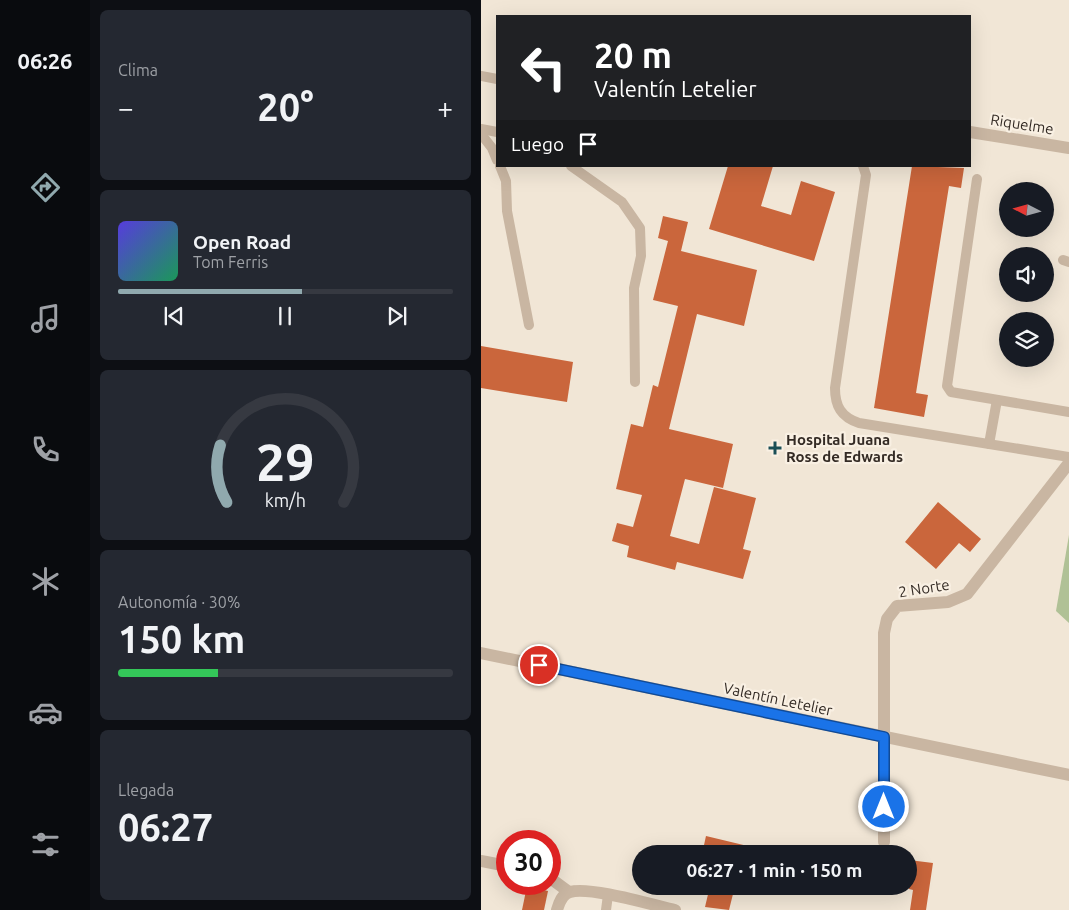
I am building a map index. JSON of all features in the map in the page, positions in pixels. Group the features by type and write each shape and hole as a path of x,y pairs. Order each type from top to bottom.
{"street":[{"name":"Riquelme","path":"971,132 1069,148"},
{"name":"2 Norte","path":"884,842 884,633 891,611 897,606 948,602 967,594 1069,463"},
{"name":"Valentín Letelier","path":"481,653 1069,775"},
{"path":"481,861 496,864"},
{"path":"561,886 569,892 591,892 675,910"},
{"path":"557,910 561,900 569,892"}],"lane":[{"path":"481,76 496,79"},
{"path":"481,129 496,132"},
{"path":"481,134 492,148 496,158"},
{"path":"500,167 506,181 507,211 529,325"},
{"path":"572,167 622,202 640,228 641,256 634,288 635,382"},
{"path":"863,167 866,175 835,388 838,407 843,415 859,423 1069,457"},
{"path":"977,179 947,386 951,392 1069,412"},
{"path":"989,444 997,400"},
{"path":"606,910 608,895"}],"green space":[{"path":"1069,535 1069,623 1056,611"}],"building":[{"path":"728,167 773,167 761,206 791,215 801,181 835,192 814,261 709,229"},
{"path":"912,167 964,168 961,188 949,186 916,393 928,395 924,417 874,408"},
{"path":"663,216 688,222 681,251 757,270 744,326 697,314 669,429 733,444 723,488 685,479 670,536 699,544 714,487 756,498 743,549 751,551 743,579 677,562 675,570 627,557 629,546 612,541 617,523 633,527 642,495 616,489 631,424 643,427 653,385 658,387 678,306 653,300 668,241 658,238"},
{"path":"481,346 573,362 567,402 481,388"},
{"path":"938,502 981,539 970,552 959,543 936,569 905,542"},
{"path":"706,836 744,845 704,845"},
{"path":"917,861 933,863 926,910 910,910 912,895 917,895"},
{"path":"525,895 547,895 544,910 522,910"},
{"path":"708,895 733,895 729,910 705,907"}],"place":[{"name":"Hospital Juana Ross de Edwards","path":"775,448"}],"route":[{"path":"539,665 884,737 884,807"}]}
